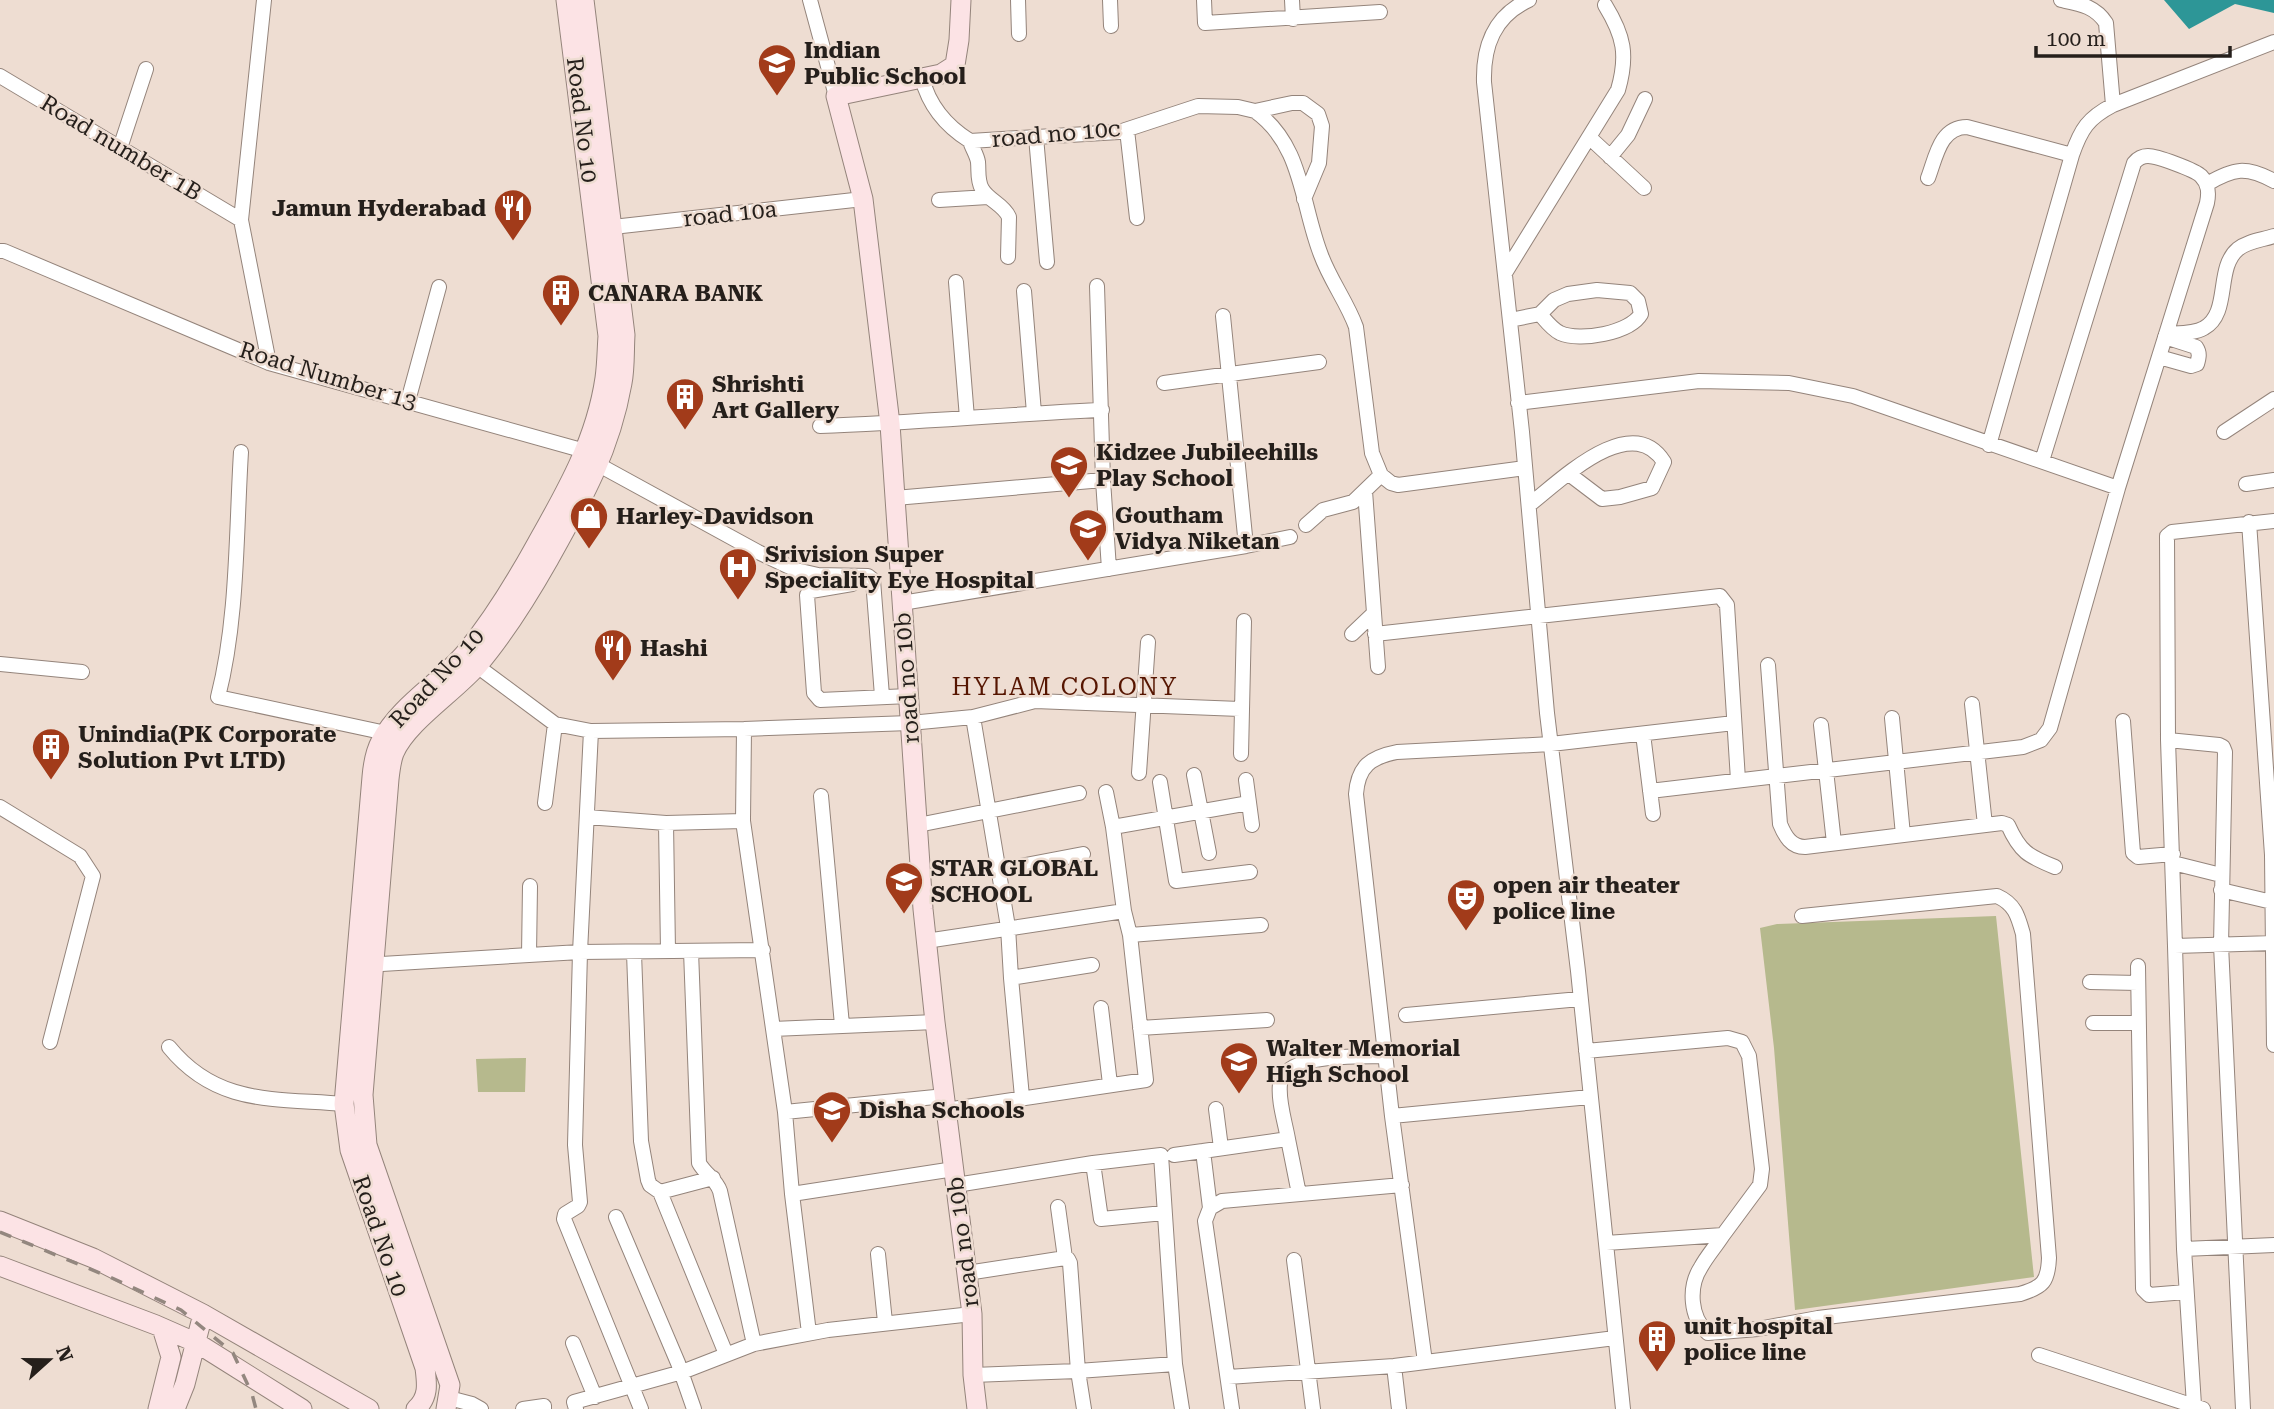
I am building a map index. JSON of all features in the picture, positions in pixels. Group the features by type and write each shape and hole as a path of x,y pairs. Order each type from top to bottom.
{"main road":[{"name":"Road No 10","path":"566,0 604,228"},
{"name":"Road No 10","path":"416,1409 423,1403 428,1389 425,1368 350,1150 344,1104 395,750 413,727 477,666 519,610 587,491 605,378 608,335 604,228 584,0"},
{"path":"836,96 941,74 955,65 961,0"},
{"name":"road no 10b","path":"836,96 863,199 890,424 926,941 972,1314 973,1375 977,1409"},
{"name":"Road No 10","path":"447,1403 450,1385 445,1366 364,1133 364,966 375,757 379,743 386,733 464,654 504,601 571,483 592,458"},
{"path":"0,1222 93,1258 203,1314 369,1409"},
{"path":"0,1266 197,1343 302,1409"},
{"path":"175,1409 185,1384 203,1314"},
{"path":"158,1409 171,1357 162,1328"}],"street":[{"path":"264,0 241,220 270,363"},
{"path":"810,0 836,96"},
{"path":"1018,0 1019,34"},
{"path":"1110,0 1111,26"},
{"path":"1204,0 1205,23 1380,12"},
{"path":"1292,0 1293,19"},
{"path":"1529,0 1517,5 1501,19 1490,37 1483,61 1551,744 1623,1409"},
{"path":"2061,0 2094,9 2106,23 2113,105"},
{"path":"1505,273 1618,90 1625,57 1621,36 1601,2"},
{"path":"1989,445 2072,155 2087,123 2113,105 2274,42"},
{"path":"120,148 146,69"},
{"name":"Road number 1B","path":"0,76 241,220"},
{"name":"road no 10c","path":"922,78 925,91 939,115 956,132 970,141 1110,133 1127,130 1198,106 1238,107 1255,111 1303,103 1318,114 1322,126 1319,163 1304,198"},
{"path":"1610,157 1628,135 1645,99"},
{"path":"1255,111 1270,122 1287,146 1321,255 1356,327 1372,453 1381,475 1398,485 1525,468"},
{"path":"1928,178 1943,139 1948,132 1958,127 1968,127 2072,155"},
{"path":"1127,130 1137,218"},
{"path":"1036,137 1047,262"},
{"path":"1589,137 1644,188"},
{"path":"970,141 978,161 981,188 988,197 998,203 1009,218 1008,257"},
{"path":"1650,791 1977,752 2033,744 2041,740 2050,728 2118,488 2207,203 2207,184 2194,172 2153,156 2138,158 2134,163 2042,461"},
{"path":"2207,184 2232,172 2246,170 2258,172 2274,181"},
{"path":"939,200 988,197"},
{"name":"road 10a","path":"604,228 863,199"},
{"path":"2165,336 2198,330 2211,323 2219,307 2228,266 2236,251 2245,245 2274,236"},
{"name":"Road Number 13","path":"0,251 270,363 408,401 592,458 758,552 796,570 818,575 865,575"},
{"path":"956,282 967,418"},
{"path":"1097,286 1103,480 1109,569"},
{"path":"408,401 439,287"},
{"path":"1510,320 1540,314 1562,296 1597,290 1630,293 1638,301 1641,314 1636,321 1618,330 1576,337 1560,333 1540,314"},
{"path":"1024,291 1034,413"},
{"path":"1223,316 1246,546"},
{"path":"2159,357 2191,366 2197,363 2199,358 2196,347 2165,336"},
{"path":"1164,383 1319,362"},
{"path":"1518,403 1699,381 1770,382 1803,386 1853,397 2118,488"},
{"path":"2224,432 2274,399"},
{"path":"820,426 1102,410"},
{"path":"1529,505 1570,474 1594,456 1616,446 1647,445 1664,462 1652,488 1620,497 1599,497 1570,474"},
{"path":"241,452 231,629 218,697 386,733"},
{"path":"1306,525 1323,510 1353,502 1381,475"},
{"path":"895,498 1103,480"},
{"path":"2246,484 2274,480"},
{"path":"1365,491 1378,667"},
{"path":"2039,1355 2198,1407 2184,1249 2168,740 2167,535 2172,531 2274,521"},
{"path":"2249,522 2272,855 2274,1045"},
{"path":"902,603 1290,537"},
{"path":"882,696 873,580 865,575 852,584 811,592 807,595 814,693 820,700 909,696"},
{"path":"1375,634 1723,597 1727,605 1738,780"},
{"path":"1352,634 1373,614"},
{"path":"1241,754 1244,621"},
{"path":"1139,773 1148,642"},
{"path":"0,664 82,672"},
{"path":"1768,665 1780,824 1789,841 1799,847 2003,822 2008,825 2023,852 2055,867"},
{"path":"477,666 555,724 591,731 910,723 973,717 1035,701 1240,709"},
{"path":"1972,704 1985,825"},
{"path":"973,717 1008,928 1010,978 1022,1097"},
{"path":"1892,718 1903,835"},
{"path":"2123,721 2133,853 2138,857 2173,859 2221,883 2272,902"},
{"path":"1425,1362 1392,1116 1356,794 1357,779 1366,766 1380,755 1397,752 1551,744 1734,723"},
{"path":"545,803 555,724"},
{"path":"1821,724 1833,843"},
{"path":"744,729 743,821 785,1112 809,1333"},
{"path":"591,731 580,952 575,1145 580,1202 565,1214 564,1219 641,1409"},
{"path":"1643,734 1653,814"},
{"path":"2168,740 2219,745 2225,750 2221,945 2243,1409"},
{"path":"1194,775 1209,853"},
{"path":"1246,780 1252,825"},
{"path":"1160,782 1176,881 1250,872"},
{"path":"785,1112 1022,1097 1146,1080 1130,935 1124,911 1107,792"},
{"path":"918,825 1079,793"},
{"path":"821,796 842,1025"},
{"path":"1113,827 1249,803"},
{"path":"0,807 80,856 93,876 50,1042"},
{"path":"587,817 666,822 743,821"},
{"path":"666,822 668,951"},
{"path":"1000,870 1083,854"},
{"path":"529,955 530,886"},
{"path":"1586,1051 1728,1038 1742,1042 1749,1056 1762,1178 1760,1185 1699,1269 1694,1287 1695,1316 1708,1333 1758,1329 1818,1318 2020,1294 2042,1285 2048,1274 2049,1258 2022,934 2014,908 1997,896 1802,916"},
{"path":"926,941 1124,911"},
{"path":"1130,935 1261,925"},
{"path":"2175,946 2273,943"},
{"path":"364,966 580,952 762,950"},
{"path":"691,951 698,1157 703,1170 713,1178 720,1191 754,1344"},
{"path":"634,953 641,1141 650,1185 660,1192 726,1354"},
{"path":"1010,978 1093,965"},
{"path":"2138,966 2143,1289 2149,1295 2186,1292"},
{"path":"2090,982 2138,983"},
{"path":"1406,1015 1580,999"},
{"path":"1101,1008 1110,1084"},
{"path":"1140,1028 1267,1020"},
{"path":"773,1029 935,1023"},
{"path":"2092,1023 2138,1023"},
{"path":"169,1047 196,1075 231,1092 344,1104"},
{"path":"1299,1194 1280,1081 1296,1064 1311,1060 1386,1056"},
{"path":"1392,1116 1590,1097"},
{"path":"1216,1109 1221,1148"},
{"path":"1174,1155 1288,1139"},
{"path":"1203,1151 1210,1208 1205,1221 1232,1409"},
{"path":"792,1195 1161,1155 1175,1364 1182,1409"},
{"path":"1093,1163 1101,1219 1164,1213"},
{"path":"660,1192 713,1178"},
{"path":"1210,1208 1222,1201 1402,1185"},
{"path":"1058,1208 1065,1258 1070,1263 1078,1371 1084,1409"},
{"path":"617,1217 682,1372 694,1409"},
{"path":"1606,1243 1723,1235"},
{"path":"2184,1249 2274,1245"},
{"path":"878,1254 885,1322"},
{"path":"967,1273 1065,1258"},
{"path":"1294,1260 1313,1409"},
{"path":"576,1409 574,1402 682,1372 754,1344 885,1322 972,1314"},
{"path":"1228,1377 1394,1366 1615,1338"},
{"path":"573,1343 595,1397"},
{"path":"973,1375 1175,1364"},
{"path":"1394,1366 1399,1409"},
{"path":"447,1403 463,1401 481,1409"},
{"path":"523,1409 544,1406 544,1409"}],"green space":[{"path":"1996,916 2034,1277 1795,1310 1774,1048 1760,928 1777,924"},
{"path":"526,1058 525,1092 478,1092 476,1059"}],"water":[{"path":"2164,0 2274,0 2274,13 2235,4 2189,29"}],"railway":[{"path":"0,1232 181,1310 233,1353 256,1409"}],"place":[{"name":"Indian Public School","path":"777,97"},
{"name":"Jamun Hyderabad","path":"513,242"},
{"name":"CANARA BANK","path":"561,327"},
{"name":"Shrishti Art Gallery","path":"685,431"},
{"name":"Kidzee Jubileehills Play School","path":"1069,499"},
{"name":"Harley-Davidson","path":"589,550"},
{"name":"Goutham Vidya Niketan","path":"1088,562"},
{"name":"Srivision Super Speciality Eye Hospital","path":"738,601"},
{"name":"Hashi","path":"613,682"},
{"name":"Unindia(PK Corporate Solution Pvt LTD)","path":"51,781"},
{"name":"STAR GLOBAL SCHOOL","path":"904,915"},
{"name":"open air theater police line","path":"1466,932"},
{"name":"Walter Memorial High School","path":"1239,1095"},
{"name":"Disha Schools","path":"832,1144"},
{"name":"unit hospital police line","path":"1657,1373"}],"district":[{"name":"HYLAM COLONY","path":"1065,687"}]}
